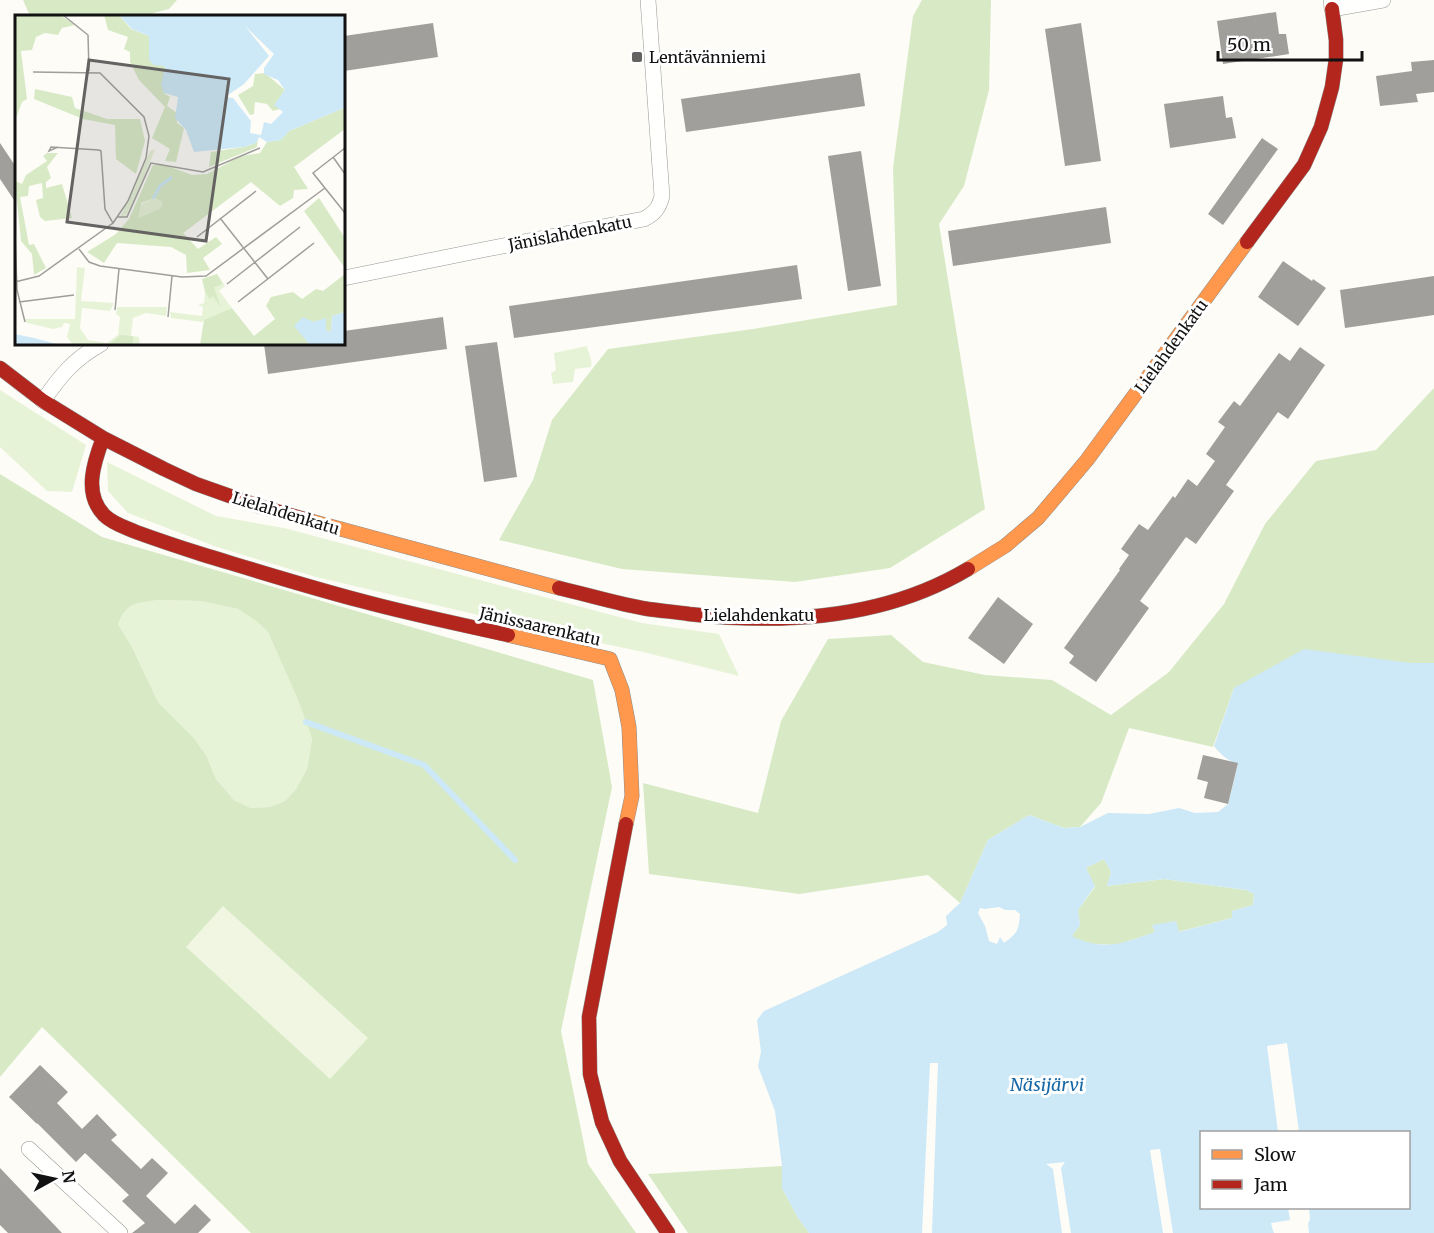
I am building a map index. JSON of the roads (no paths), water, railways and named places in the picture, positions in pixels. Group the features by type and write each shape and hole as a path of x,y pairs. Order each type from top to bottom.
{"street":[{"name":"Jänislahdenkatu","path":"345,278 644,219 654,213 662,196 648,0"},
{"path":"1332,4 1383,0"},
{"name":"Lielahdenkatu","path":"0,368 43,401 103,438 196,484 258,506 520,578 648,609 717,617 797,618 849,612 898,600 929,589 962,572 1005,546 1038,518 1087,460 1230,267 1304,165 1316,141 1333,87 1336,58 1332,4"},
{"path":"43,401 60,376 85,354 99,345"},
{"name":"Jänissaarenkatu","path":"103,438 94,463 93,494 104,515 114,523 166,543 364,602 610,659 622,690 629,727 632,796 589,1017 590,1074 602,1122 620,1161 668,1233"},
{"path":"29,1149 120,1233"}],"water":[{"name":"Näsijärvi","path":"1304,649 1410,663 1434,663 1434,1233 1309,1233 1308,1223 1273,1229 1274,1233 809,1233 782,1188 782,1166 775,1111 758,1066 761,1052 757,1020 764,1011 938,932 947,925 946,916 960,903 988,840 1029,815 1064,828 1080,827 1108,813 1149,814 1179,808 1195,813 1218,812 1228,804 1238,764 1224,757 1214,746 1234,688","holes":["1104,859 1111,872 1107,886 1164,879 1246,890 1254,894 1253,905 1232,911 1232,918 1179,932 1176,921 1152,925 1155,932 1114,944 1094,944 1072,936 1080,925 1078,910 1095,886 1086,868","999,907 1005,910 1015,910 1020,914 1019,924 1012,937 1004,943 1000,937 997,944 989,941 978,913 980,908"]}],"waterway":[{"path":"306,722 424,765 515,860"}],"place":[{"name":"Lentävänniemi","path":"637,57"}]}
